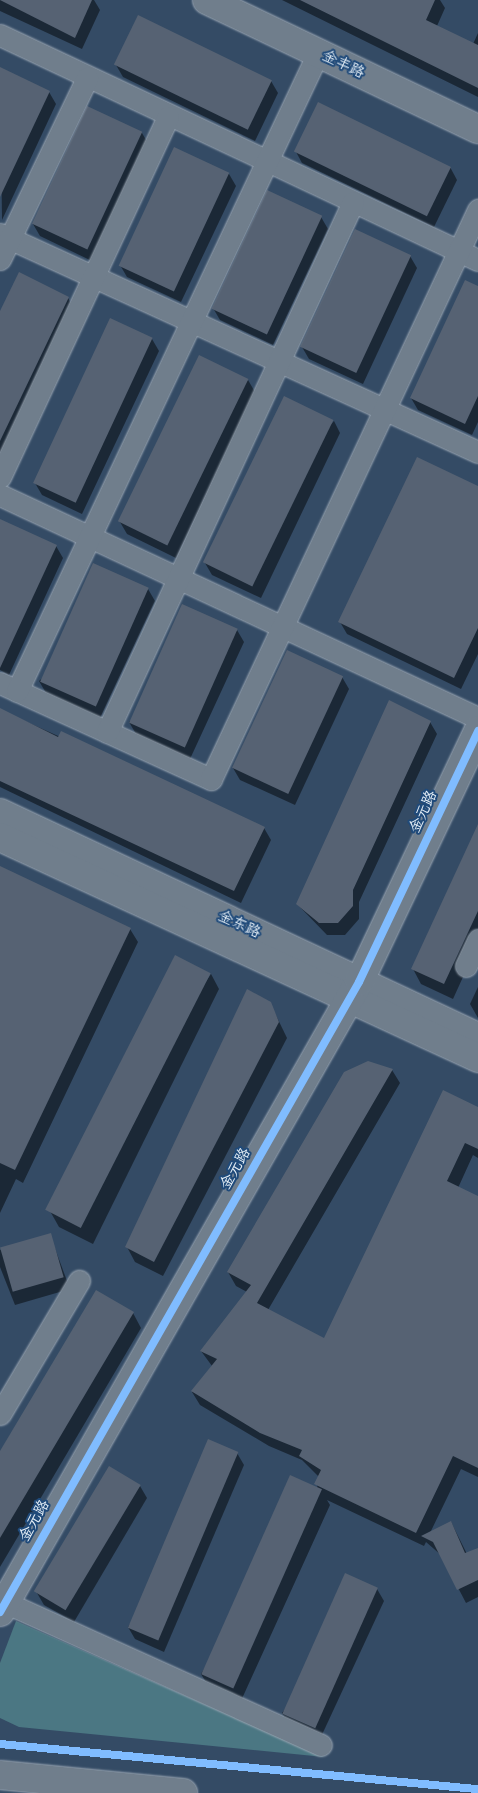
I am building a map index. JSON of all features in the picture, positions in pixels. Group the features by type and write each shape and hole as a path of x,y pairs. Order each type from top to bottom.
{"street":[{"name":"金丰路","path":"207,0 478,130"},
{"path":"0,35 168,117 478,260"},
{"path":"318,53 89,537 8,687 211,779 478,210"},
{"path":"0,259 5,236 87,78"},
{"path":"0,477 168,117"},
{"path":"108,732 352,202"},
{"path":"5,236 478,452"},
{"path":"0,495 478,718"},
{"name":"金元路","path":"1,1605 354,990 478,731"},
{"name":"金东路","path":"0,813 354,990 478,1058"},
{"name":"金东路","path":"0,837 354,990 478,1037"},
{"path":"466,966 478,940"},
{"path":"0,1414 79,1281"},
{"path":"1,1605 321,1745"},
{"path":"0,1775 183,1793"}],"green space":[{"path":"16,1621 324,1757 19,1727 0,1718 0,1663"}],"building":[{"path":"0,0 92,0 75,38"},
{"path":"300,0 435,0 426,20 478,45 478,88"},
{"path":"138,15 272,80 248,130 114,64"},
{"path":"0,67 50,91 0,197"},
{"path":"318,102 451,167 427,216 294,151"},
{"path":"87,106 142,132 87,250 32,224"},
{"path":"174,147 229,173 174,292 119,266"},
{"path":"267,190 322,216 267,335 212,309"},
{"path":"355,229 411,255 356,373 300,347"},
{"path":"19,272 69,297 0,441 0,311"},
{"path":"465,280 478,286 478,396 465,424 410,398"},
{"path":"110,318 153,338 76,503 33,483"},
{"path":"199,355 248,379 167,545 118,521"},
{"path":"284,396 333,420 252,586 203,562"},
{"path":"417,457 478,486 478,628 454,678 338,622"},
{"path":"0,519 57,545 0,668"},
{"path":"93,563 149,588 96,707 40,682"},
{"path":"182,604 238,629 185,748 129,723"},
{"path":"287,650 343,676 288,794 232,768"},
{"path":"389,700 431,721 353,890 353,906 338,923 319,923 296,904"},
{"path":"0,708 58,737 61,731 265,827 234,891 0,781"},
{"path":"478,824 478,911 444,984 411,969"},
{"path":"0,866 131,928 15,1170 0,1163"},
{"path":"175,955 211,973 81,1228 45,1210"},
{"path":"247,989 271,1002 279,1022 154,1262 125,1247"},
{"path":"368,1061 393,1069 257,1303 324,1338 443,1090 478,1107 478,1149 465,1143 447,1181 478,1196 478,1468 453,1456 416,1533 314,1484 321,1470 299,1456 302,1450 260,1433 191,1391 217,1359 200,1351 251,1285 227,1272 344,1072"},
{"path":"51,1233 64,1277 13,1292 0,1248"},
{"path":"96,1290 134,1312 0,1538 0,1451"},
{"path":"208,1439 238,1452 158,1641 128,1628"},
{"path":"109,1466 141,1485 66,1610 34,1591"},
{"path":"290,1475 322,1489 233,1688 201,1674"},
{"path":"451,1521 465,1553 478,1548 478,1580 457,1590 433,1542 421,1536"},
{"path":"345,1573 378,1588 315,1728 282,1714"}],"cycle path":[{"path":"0,1612 359,982 478,731"},
{"path":"0,1744 478,1789"}]}
